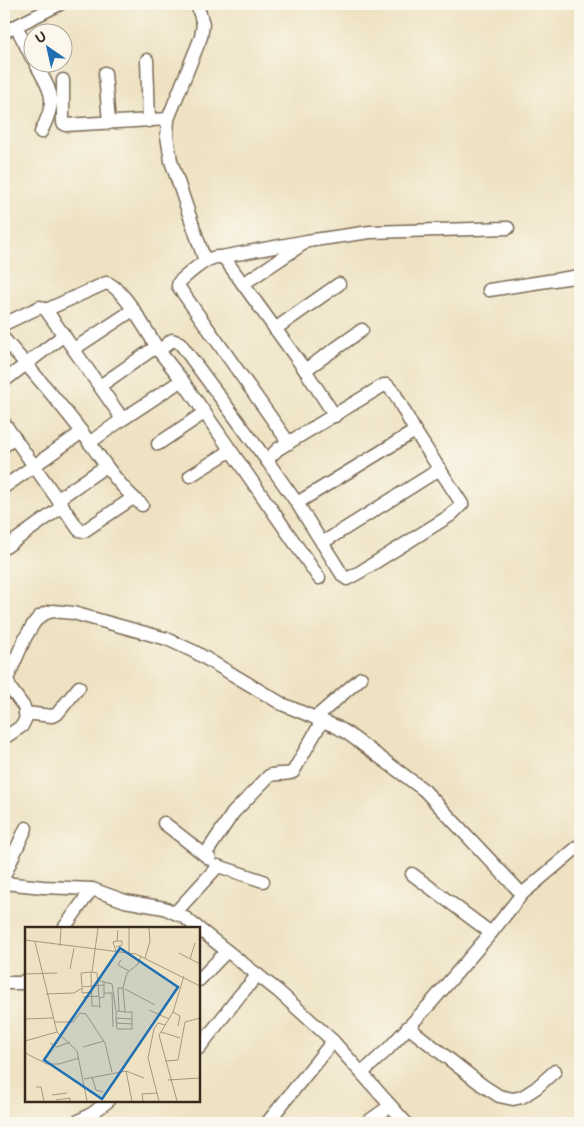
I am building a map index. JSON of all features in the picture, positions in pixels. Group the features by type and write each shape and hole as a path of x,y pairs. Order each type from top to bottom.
{"street":[{"path":"4,32 60,4"},
{"path":"197,4 203,24 201,37 168,119 167,136 171,161 205,261"},
{"path":"16,26 22,38"},
{"path":"147,60 149,121"},
{"path":"40,72 51,96 52,108 40,132"},
{"path":"105,73 109,123"},
{"path":"63,80 63,123 66,125 168,119"},
{"path":"288,443 178,286 179,282 205,261 216,257 307,241 370,232 508,228"},
{"path":"243,284 307,241"},
{"path":"221,257 229,264 305,370 334,416"},
{"path":"489,290 580,276"},
{"path":"46,310 106,283 118,290 319,578"},
{"path":"275,329 339,284"},
{"path":"4,324 40,308 46,310 115,408 120,421"},
{"path":"74,349 133,310"},
{"path":"305,370 362,330"},
{"path":"4,381 64,335"},
{"path":"4,339 82,432 106,466 138,502 84,531 79,530 4,422"},
{"path":"159,351 172,340 180,343 268,462 341,574 347,579 439,523 462,504 415,431 395,394 387,385 381,386 288,443 273,453 268,462"},
{"path":"100,386 150,351 154,349 159,351"},
{"path":"89,443 182,380"},
{"path":"158,444 204,413"},
{"path":"296,503 415,431"},
{"path":"4,486 82,432"},
{"path":"4,446 15,438"},
{"path":"190,476 230,451"},
{"path":"6,547 106,466"},
{"path":"322,543 440,469"},
{"path":"4,738 22,726 26,718 24,707 10,688 6,674 25,638 39,617 53,611 73,613 167,639 195,652 282,704 347,733 424,790 522,894"},
{"path":"205,855 233,813 269,776 293,772 318,720 360,678"},
{"path":"25,713 52,716 57,714 79,687"},
{"path":"164,822 218,866 263,882"},
{"path":"4,876 26,828"},
{"path":"362,1073 408,1027 492,933 522,894 580,845"},
{"path":"175,912 218,866"},
{"path":"412,874 492,933"},
{"path":"4,883 92,889 125,901 155,906 175,912 195,927"},
{"path":"65,927 92,889"},
{"path":"200,931 278,991 333,1041 406,1123"},
{"path":"200,979 227,952"},
{"path":"200,1047 240,995 258,976"},
{"path":"4,983 21,983 25,981"},
{"path":"408,1027 482,1085 499,1096 513,1099 522,1097 555,1071"},
{"path":"267,1123 333,1041"},
{"path":"75,1123 93,1113 107,1102"},
{"path":"366,1123 390,1106"}]}
